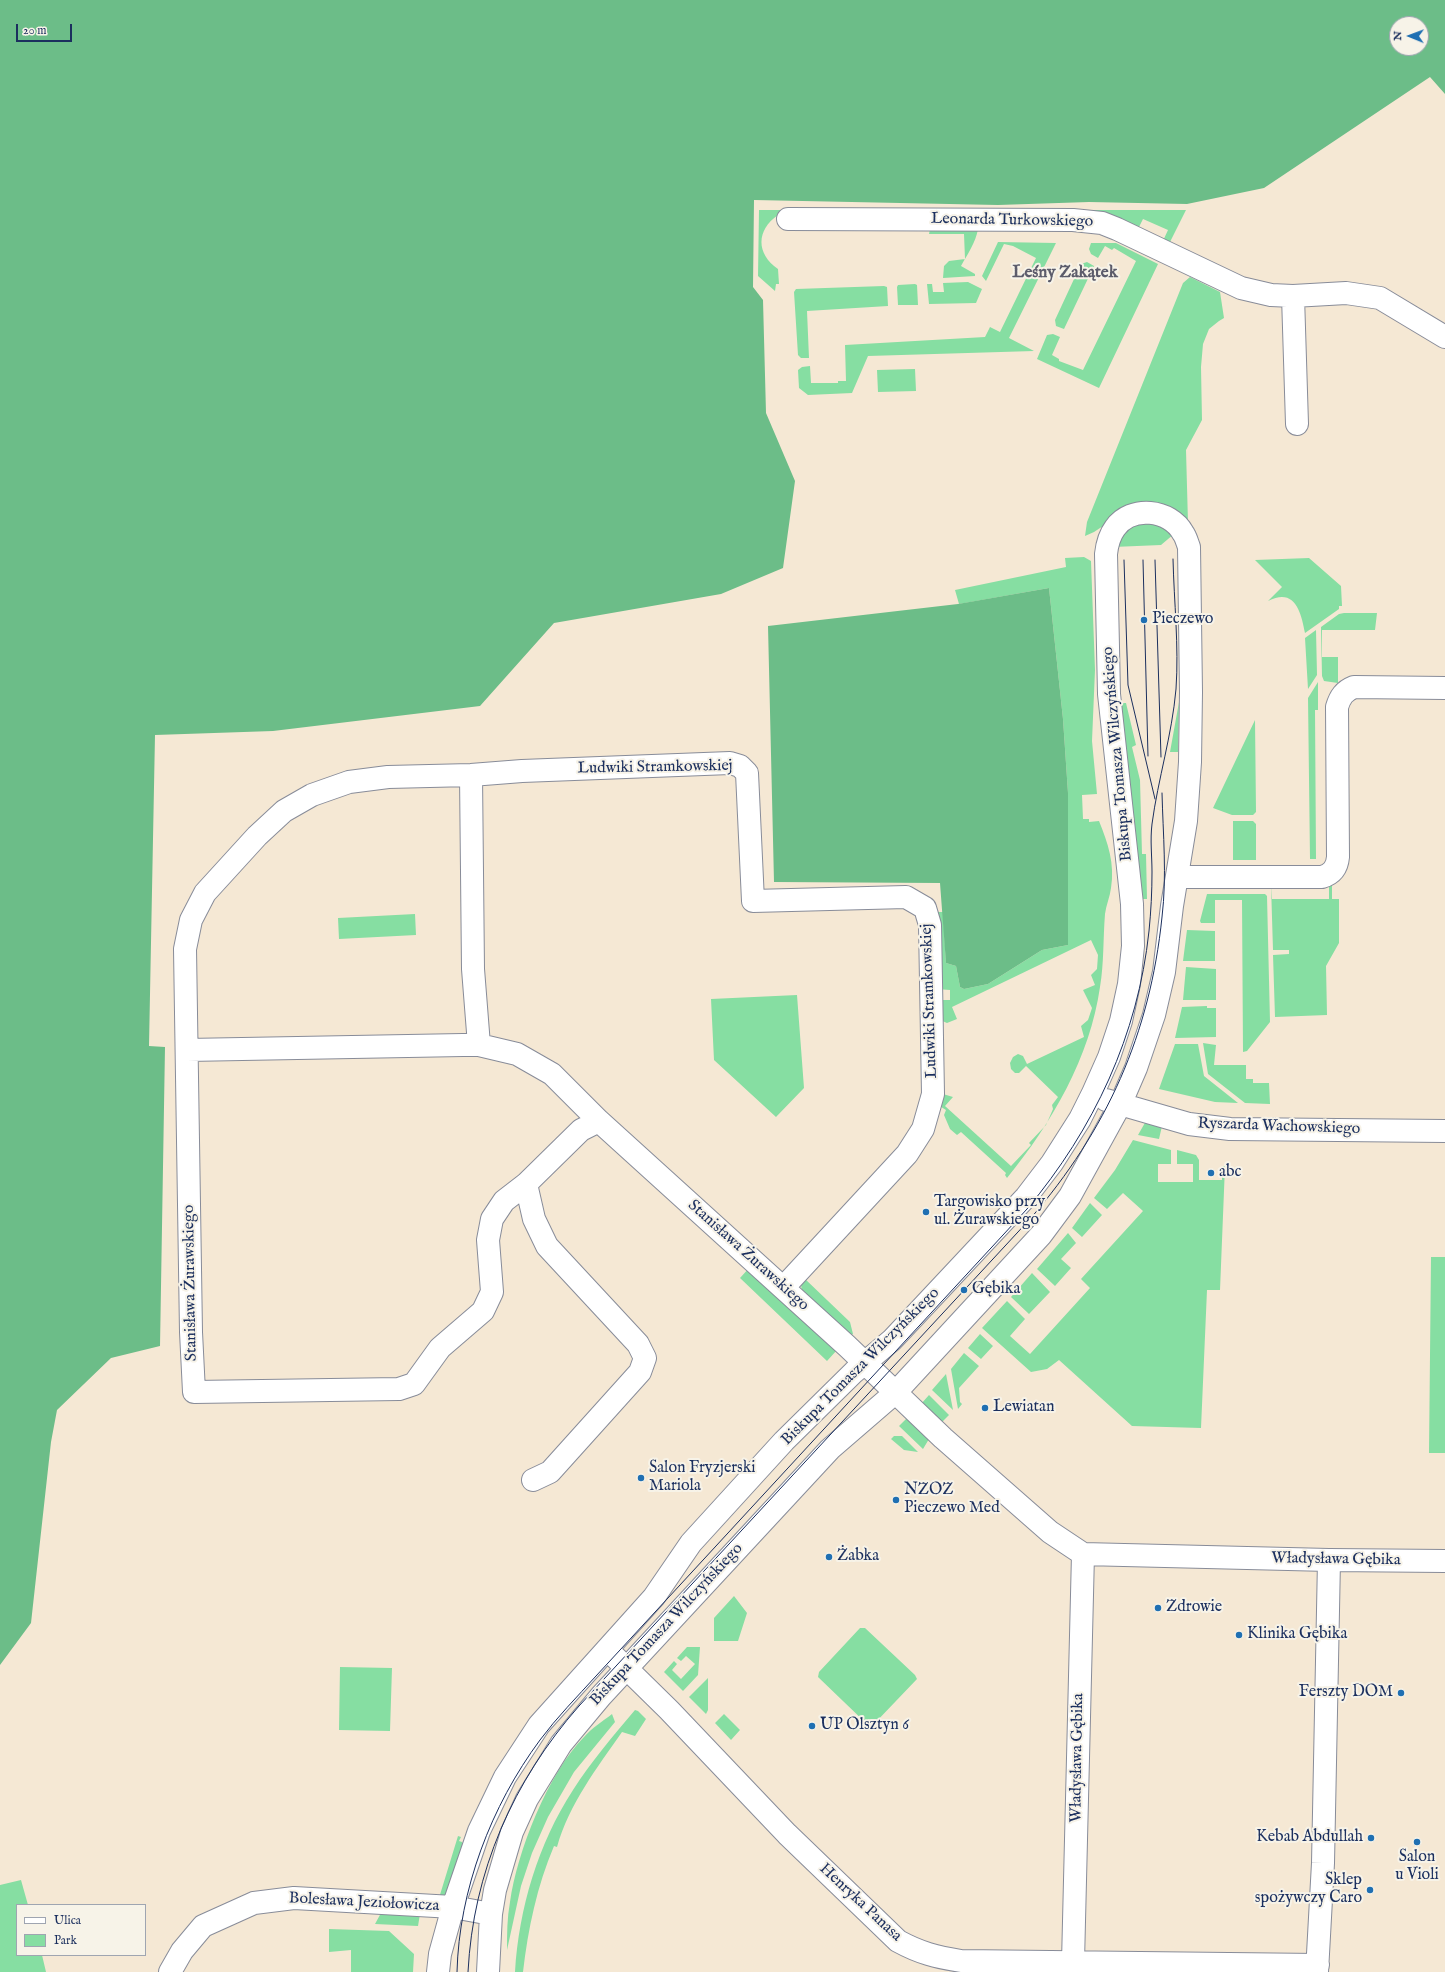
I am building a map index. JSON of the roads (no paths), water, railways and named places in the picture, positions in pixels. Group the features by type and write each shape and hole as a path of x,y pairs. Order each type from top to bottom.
{"street":[{"name":"Leonarda Turkowskiego","path":"788,219 1073,220 1102,223 1241,288 1271,295 1293,296 1346,293 1380,298 1445,337"},
{"path":"1293,296 1297,424"},
{"name":"Biskupa Tomasza Wilczyńskiego","path":"438,1972 440,1954 453,1907 479,1831 505,1777 540,1725 654,1597 691,1543 784,1441 864,1363 892,1340 1026,1197 1052,1163 1080,1119 1109,1057 1121,1021 1129,984 1133,946 1132,904 1109,694 1106,554 1108,541 1115,528 1121,522 1135,514 1142,512 1166,516 1184,533 1189,547 1191,692 1190,762 1186,821 1164,972 1154,1015 1136,1068 1120,1105 1070,1196 1041,1235 896,1392 830,1449 627,1668 561,1744 527,1799 512,1832 495,1890 491,1914 488,1972"},
{"path":"1177,877 1322,877 1333,872 1336,867 1338,857 1337,707 1339,699 1343,693 1354,687 1445,688"},
{"name":"Ludwiki Stramkowskiej","path":"187,1050 185,950 190,920 205,893 257,836 284,811 312,795 349,782 388,777 471,775 522,771 690,765 730,764 740,766 747,773 753,901 906,897 925,908 930,925 933,1094 923,1129 907,1154 783,1288"},
{"path":"471,775 473,969 479,1045"},
{"name":"Stanisława Żurawskiego","path":"599,1121 581,1130 526,1184 504,1201 492,1219 488,1240 492,1292 483,1311 440,1348 414,1384 399,1389 194,1392 191,1332 187,1050 479,1045 517,1054 552,1074 599,1121 896,1392"},
{"name":"Ryszarda Wachowskiego","path":"1093,1093 1120,1105 1189,1124 1230,1129 1445,1131"},
{"path":"526,1184 534,1219 547,1246 638,1344 644,1358 640,1372 550,1472 533,1480"},
{"path":"896,1392 943,1438 1050,1532 1083,1554"},
{"name":"Władysława Gębika","path":"1073,1962 1083,1554 1329,1560 1445,1561"},
{"path":"1317,1969 1323,1863 1329,1560"},
{"name":"Henryka Panasa","path":"608,1650 670,1710 787,1834 898,1941 916,1951 934,1957 961,1961 1073,1962 1317,1969"},
{"name":"Bolesława Jeziołowicza","path":"170,1972 182,1951 203,1926 254,1903 294,1898 453,1907 491,1914"}],"tram line":[{"path":"457,1972 459,1941 464,1910 471,1880 481,1850 507,1793 522,1766 540,1740 574,1699 1027,1209 1073,1146 1092,1113 1109,1079 1123,1044 1135,1007 1149,931 1152,887 1152,824 1176,689 1177,640 1173,559"},
{"path":"1124,560 1128,685 1155,799"},
{"path":"1143,560 1148,756"},
{"path":"1155,560 1161,757"},
{"path":"468,1972 471,1935 478,1899 488,1864 516,1797 555,1735 579,1706 1030,1219 1081,1151 1102,1115 1120,1078 1135,1041 1147,1001 1156,960 1162,917 1164,886 1162,793"}],"place":[{"name":"Pieczewo","path":"1144,620"},
{"name":"abc","path":"1211,1173"},
{"name":"Targowisko przy ul. Żurawskiego","path":"926,1212"},
{"name":"Gębika","path":"964,1290"},
{"name":"Lewiatan","path":"985,1408"},
{"name":"Salon Fryzjerski Mariola","path":"641,1478"},
{"name":"NZOZ Pieczewo Med","path":"896,1500"},
{"name":"Żabka","path":"829,1557"},
{"name":"Zdrowie","path":"1158,1608"},
{"name":"Klinika Gębika","path":"1239,1635"},
{"name":"Ferszty DOM","path":"1401,1693"},
{"name":"UP Olsztyn 6","path":"812,1726"},
{"name":"Kebab Abdullah","path":"1371,1838"},
{"name":"Salon u Violi","path":"1417,1842"},
{"name":"Sklep spożywczy Caro","path":"1370,1890"}],"district":[{"name":"Leśny Zakątek","path":"1065,274"}]}
